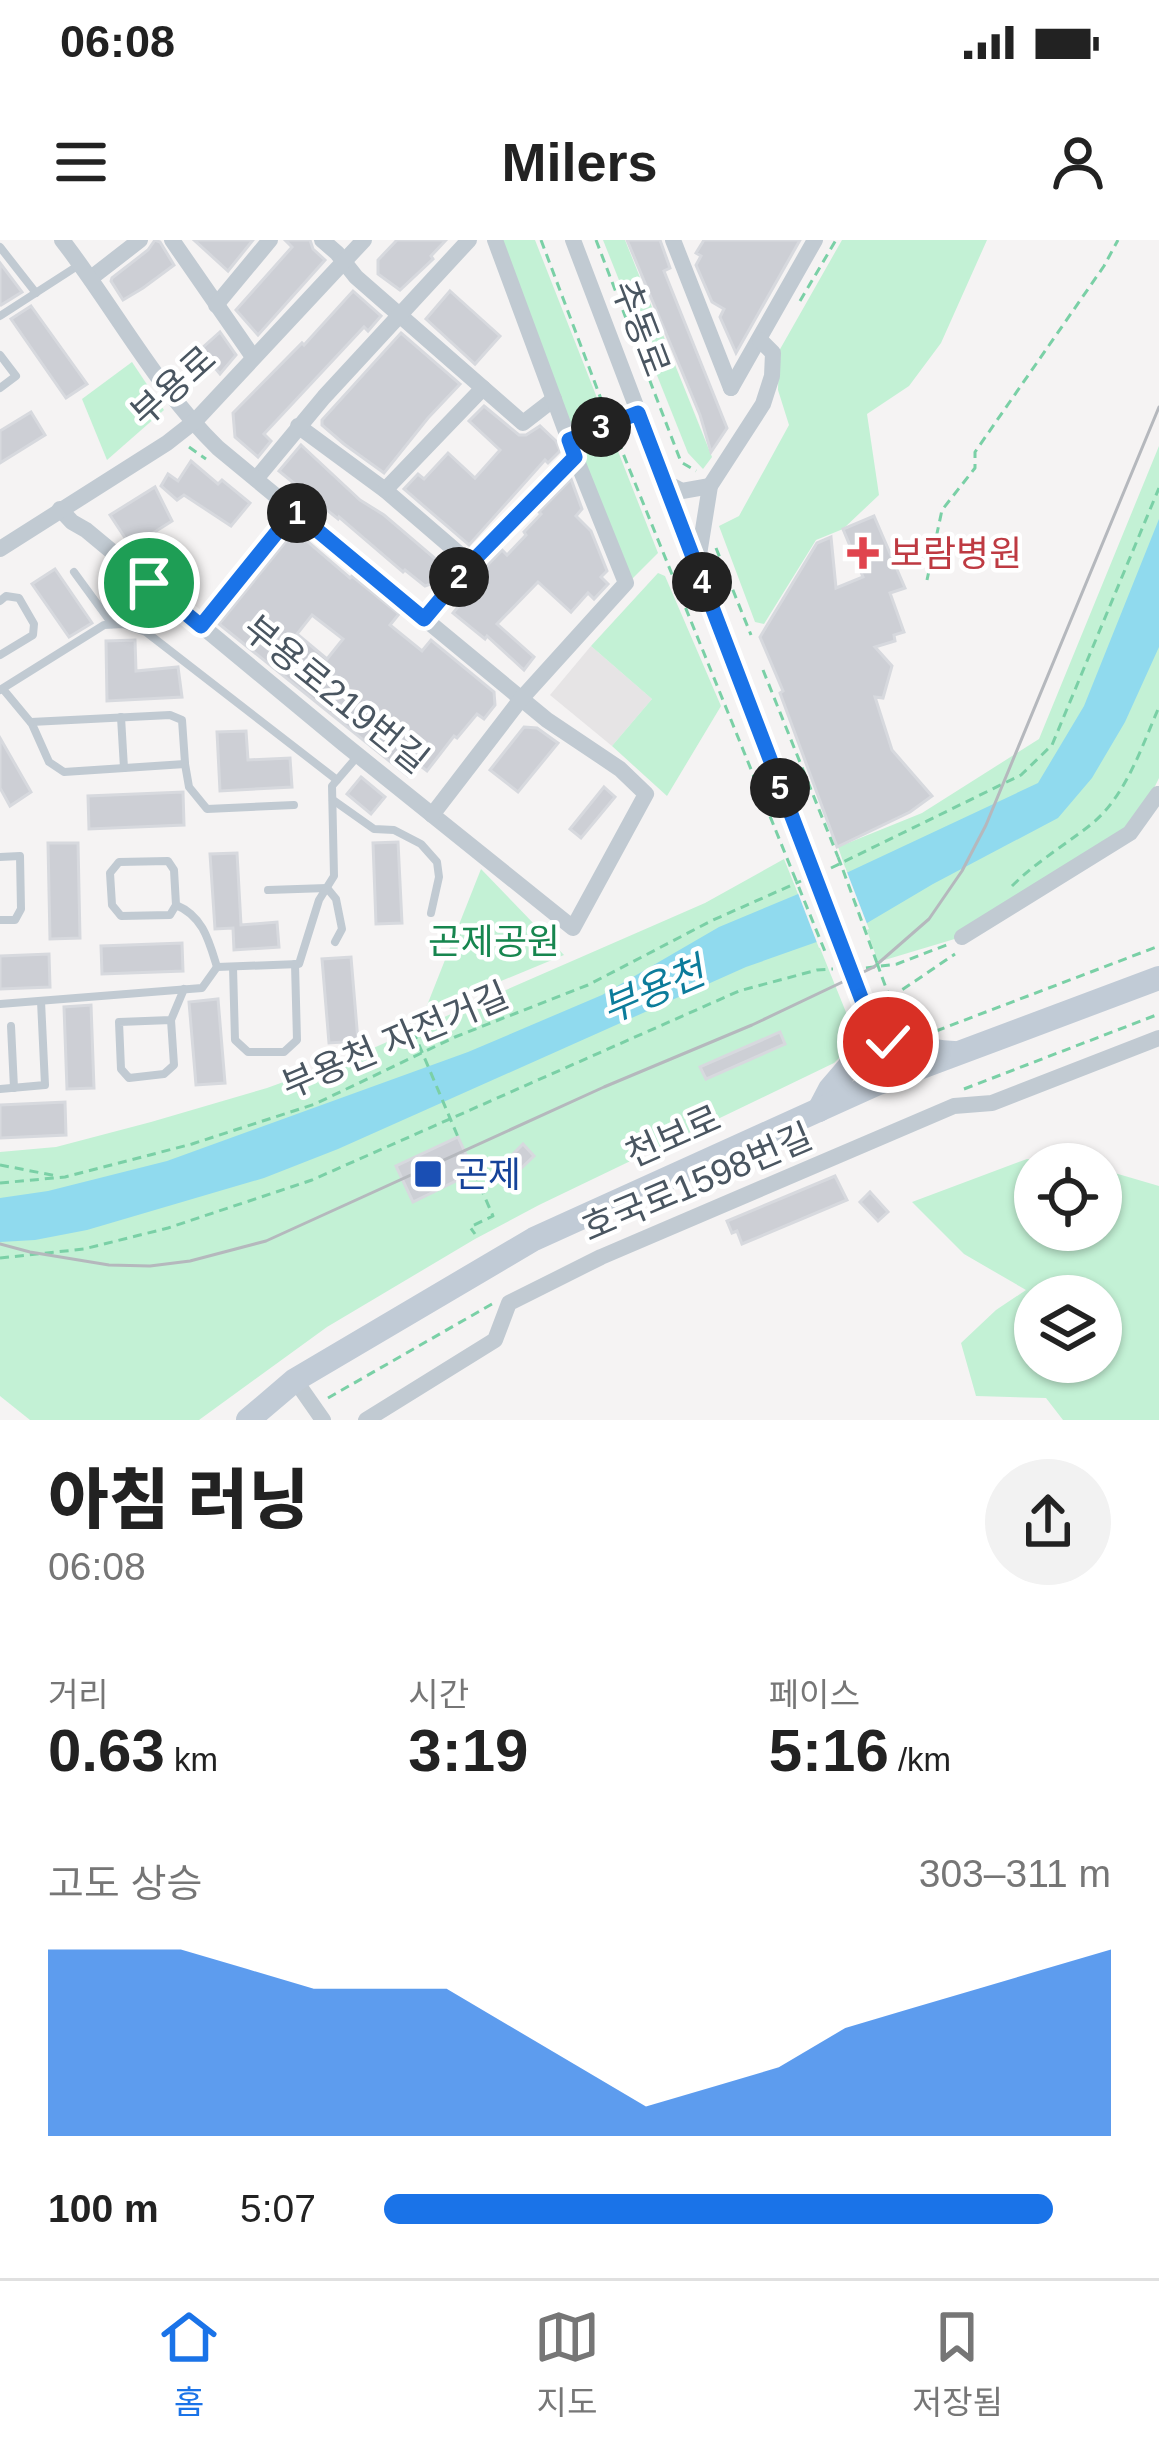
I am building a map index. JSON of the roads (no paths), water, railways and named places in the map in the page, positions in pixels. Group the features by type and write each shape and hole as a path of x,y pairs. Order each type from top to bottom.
{"main road":[{"name":"천보로","path":"248,1420 295,1380 534,1239 901,1075 1159,978"},
{"path":"819,1110 854,1061 860,1023 883,1010 913,1044 932,1052 956,1053"}],"street":[{"path":"62,240 218,448 521,699"},
{"path":"86,271 140,240"},
{"path":"172,240 253,357"},
{"path":"216,305 270,240"},
{"path":"322,240 356,277 523,423 554,399"},
{"name":"부용로","path":"0,549 195,421 364,240"},
{"path":"256,479 298,426 469,240"},
{"path":"432,815 521,699 626,584 495,240"},
{"name":"추동로","path":"572,240 802,843 883,1010"},
{"path":"674,240 731,388 815,240"},
{"path":"681,260 693,240"},
{"path":"697,568 710,486 763,404 772,376 773,353 760,340"},
{"path":"385,490 483,388"},
{"path":"424,619 572,448 638,413"},
{"path":"298,426 385,490 471,563"},
{"path":"664,482 682,490 710,486"},
{"name":"부용로219번길","path":"60,509 573,928 646,794 620,769 521,699"},
{"path":"201,626 294,511"},
{"path":"961,939 1130,833 1158,793"},
{"path":"883,1010 901,1075"},
{"name":"호국로1598번길","path":"365,1420 495,1340 509,1303 601,1257 954,1106 992,1103 1159,1038"},
{"path":"295,1380 323,1420"}],"lane":[{"path":"0,247 36,293"},
{"path":"0,316 36,293 86,271"},
{"path":"0,355 16,376 0,388"},
{"path":"74,572 112,625"},
{"path":"0,601 6,596 19,598 34,624 33,635 0,656"},
{"path":"185,764 64,772 49,762 30,722 2,690 104,626 122,624 146,632 338,780"},
{"path":"30,722 170,715 182,720 189,787 207,808 294,805"},
{"path":"121,717 124,768"},
{"path":"217,967 299,964 319,901 334,876 332,786 358,756"},
{"path":"332,799 374,829 394,830 421,844 437,862 439,877 431,914"},
{"path":"0,856 20,856 21,909 15,920 0,920"},
{"path":"168,861 174,870 176,905 170,915 121,916 112,905 110,874 119,862 168,861"},
{"path":"268,890 326,888 336,899 342,929 335,942"},
{"path":"176,905 191,911 207,934 217,967"},
{"path":"233,967 235,1040 248,1052 284,1052 297,1040 296,964"},
{"path":"0,1004 202,988 217,967"},
{"path":"171,1020 119,1022 121,1069 129,1078 164,1074 174,1065 171,1020 184,989"},
{"path":"0,1089 45,1085 41,1001"},
{"path":"11,1026 14,1088"}],"water":[{"name":"부용천","path":"1159,519 1159,647 1125,722 1092,778 1058,818 862,926 746,967 338,1149 264,1178 87,1230 0,1242 0,1198 167,1161 468,1052 602,995 719,927 1038,783 1084,706"}],"tram line":[{"path":"0,1244 109,1265 150,1266 266,1241 874,967 929,919 986,825 1159,407"}],"place":[{"name":"보람병원","path":"863,553"},
{"name":"곤제","path":"428,1174"}],"park label":[{"name":"곤제공원","path":"494,941"}]}
